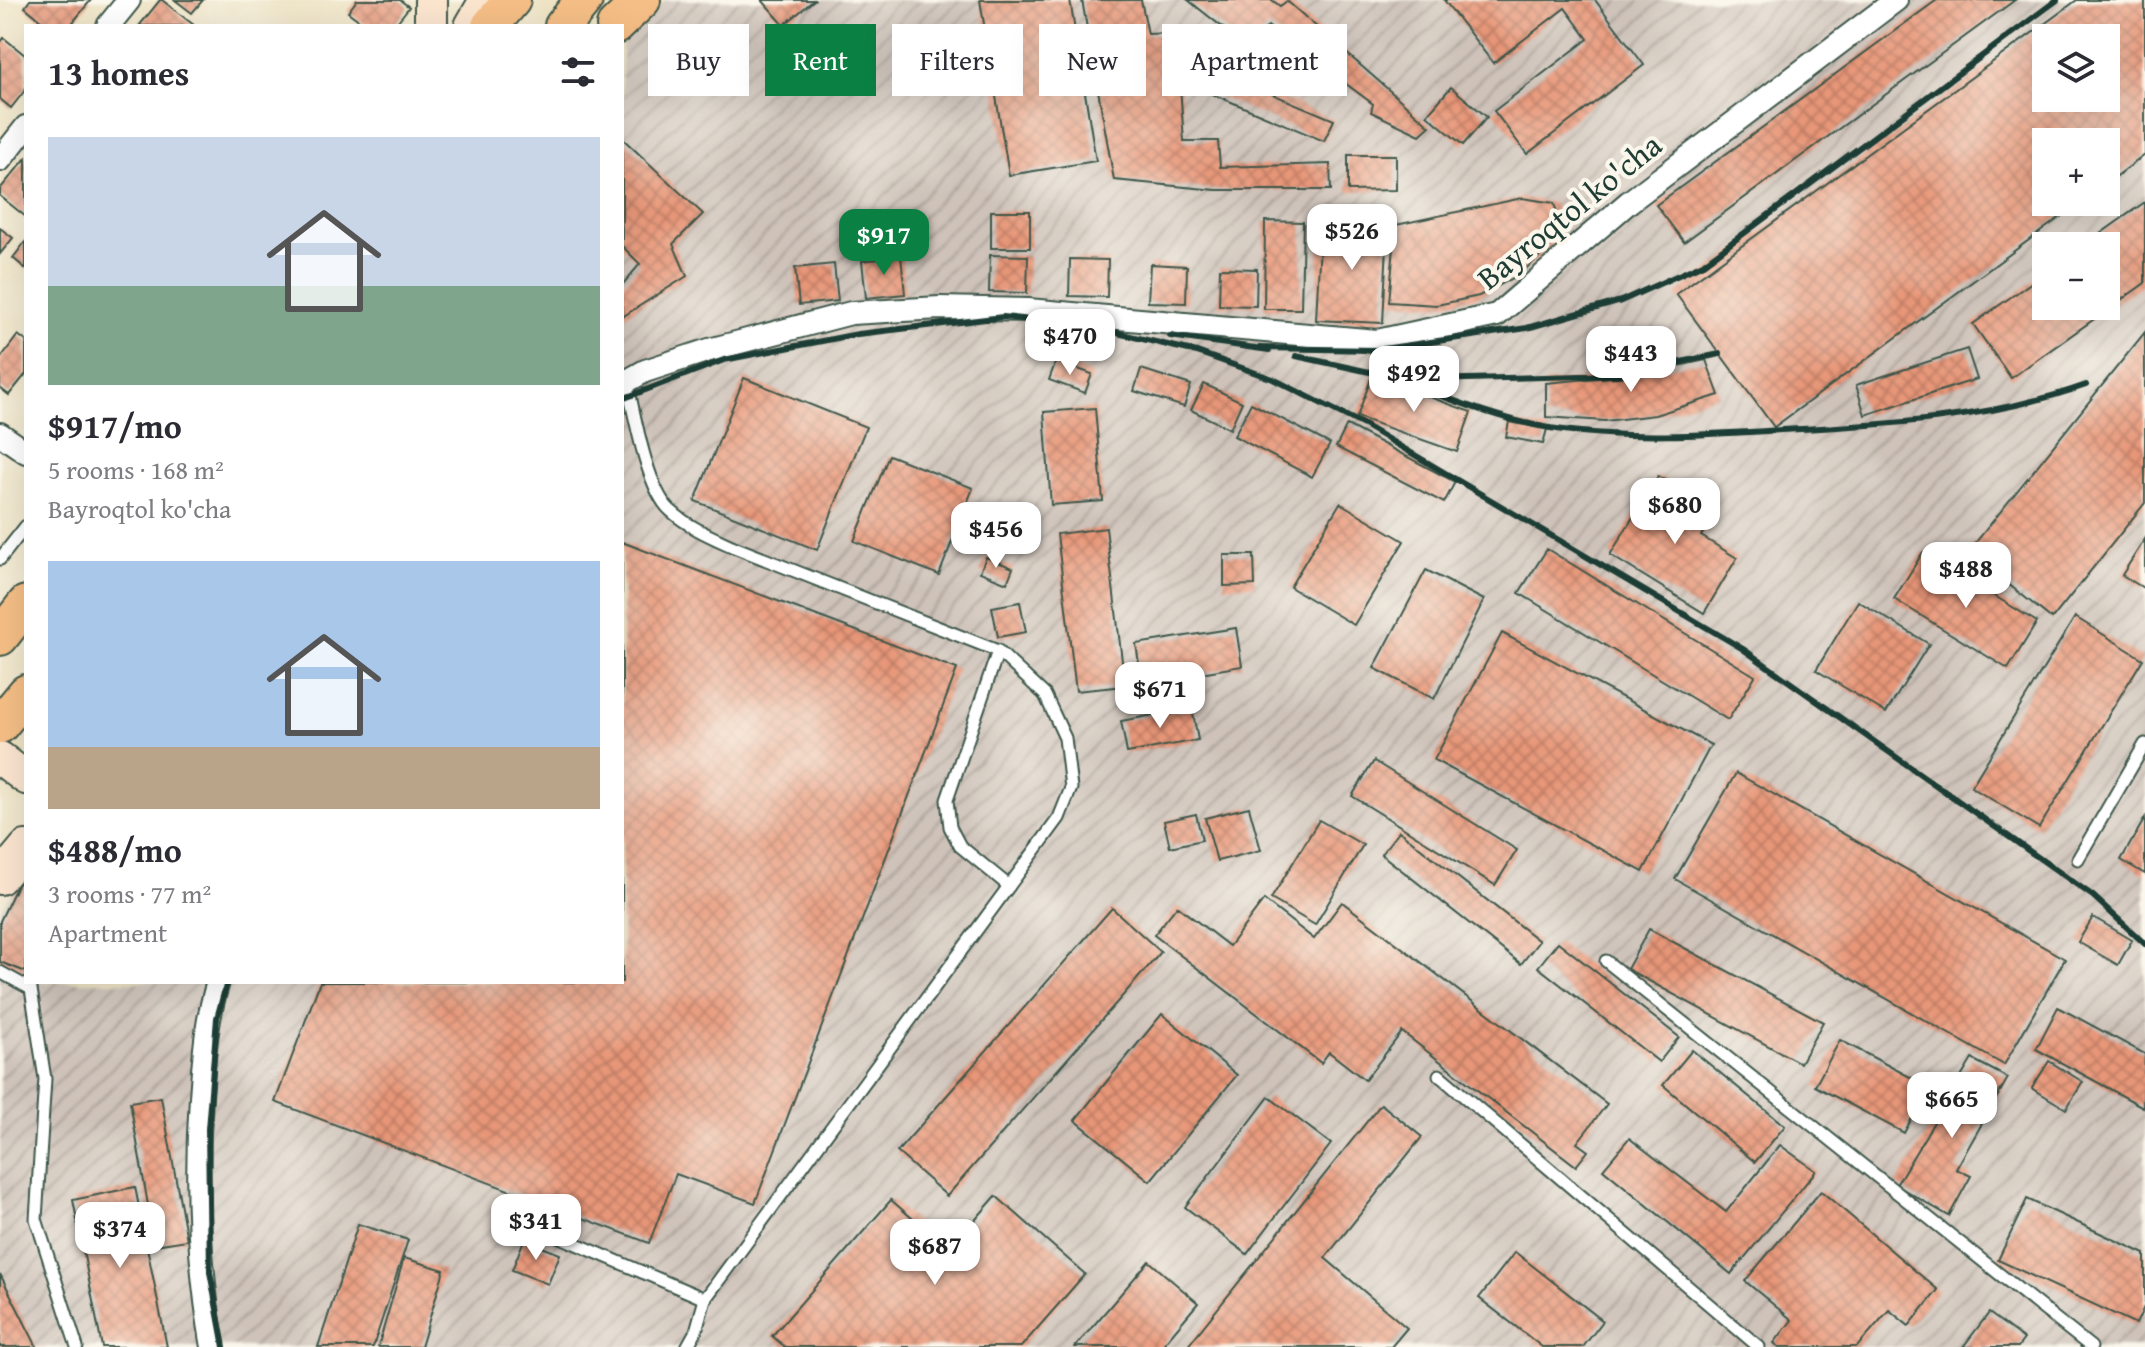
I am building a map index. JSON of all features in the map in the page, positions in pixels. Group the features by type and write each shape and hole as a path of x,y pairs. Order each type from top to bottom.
{"main road":[{"path":"492,24 512,0"},
{"path":"565,24 584,0"},
{"path":"617,24 642,0"},
{"path":"0,637 24,607"},
{"path":"0,725 24,695"}],"street":[{"path":"110,24 129,0"},
{"path":"431,0 431,24"},
{"path":"472,24 486,0"},
{"name":"Bayroqtol ko'cha","path":"625,383 645,371 709,350 851,313 940,308 1028,310 1377,341 1497,315 1629,202 1818,56 1896,0"},
{"path":"0,160 14,131"},
{"path":"0,434 24,451"},
{"path":"0,758 24,776"},
{"path":"0,878 24,849"},
{"path":"213,1347 202,1284 196,1177 207,1015 217,984"}],"lane":[{"path":"625,383 657,493 669,509 697,530 734,547 998,651 1045,695 1065,738 1071,788 1059,818 705,1299 696,1331 687,1347"},
{"path":"0,559 24,529"},
{"path":"998,651 947,800 950,827 960,846 1009,886"},
{"path":"2078,859 2145,744"},
{"path":"1606,961 2091,1347"},
{"path":"0,972 31,989 45,1079 36,1219 77,1347"},
{"path":"1439,1075 1759,1347"},
{"path":"537,1227 705,1299"}],"shaded area":[{"path":"665,0 2145,0 2145,1347 0,1347 0,910 24,874 24,984 624,984 624,44"}],"building":[{"path":"30,0 91,0 72,24 46,24 25,7"},
{"path":"162,0 192,24 141,24"},
{"path":"175,0 203,0 192,13"},
{"path":"357,0 400,0 409,7 396,24 364,24 348,12"},
{"path":"762,0 814,0 785,24"},
{"path":"980,0 1070,0 1074,24 1039,24 1039,96 1086,96 1096,161 1009,175 996,96 1023,96 1023,24 984,24"},
{"path":"1082,0 1141,0 1146,24 1086,24"},
{"path":"1188,0 1272,0 1280,6 1287,1 1313,24 1218,24"},
{"path":"1444,0 1595,0 1644,65 1527,154 1494,111 1588,39 1565,8 1493,63"},
{"path":"1937,0 2015,0 1684,242 1656,205"},
{"path":"2077,0 2145,0 2145,155 2120,174 2120,128 2032,128 2032,216 2062,216 2040,232 2032,232 2032,238 1774,427 1676,294 2032,33 2032,112 2120,112 2120,24 2044,24"},
{"path":"1146,24 1148,34 1162,33 1162,96 1181,96 1184,141 1218,141 1220,167 1330,164 1331,190 1216,190 1114,180 1099,96 1146,96"},
{"path":"4,38 24,54 24,92 11,108 0,99 0,43"},
{"path":"1347,53 1430,126 1420,135 1371,112 1373,104 1347,85"},
{"path":"1451,87 1487,117 1463,145 1427,115"},
{"path":"1217,96 1277,96 1334,120 1324,141"},
{"path":"624,140 703,214 673,244 687,276 624,316 624,283 640,264 624,248"},
{"path":"1348,155 1396,155 1396,190 1348,191"},
{"path":"24,160 24,215 0,196 0,189"},
{"path":"1522,198 1554,203 1563,235 1519,275 1479,296 1437,305 1389,302 1396,225"},
{"path":"2145,202 2145,283 2120,301 2120,232 2103,232"},
{"path":"991,211 1030,211 1030,248 991,248"},
{"path":"1265,221 1303,222 1301,309 1264,309"},
{"path":"1321,222 1388,225 1383,323 1316,320"},
{"path":"0,228 13,238 0,254"},
{"path":"24,244 24,267 13,258"},
{"path":"990,255 1028,256 1027,293 989,292"},
{"path":"901,256 905,294 866,298 862,261"},
{"path":"1070,259 1108,260 1107,297 1069,296"},
{"path":"834,264 838,301 799,305 795,268"},
{"path":"1150,264 1187,266 1186,303 1148,302"},
{"path":"1220,268 1257,269 1256,306 1219,305"},
{"path":"2032,282 2032,320 2093,320 2011,378 1973,324"},
{"path":"2145,332 2145,503 2052,619 1968,552"},
{"path":"18,335 24,340 24,376 9,395 0,388 0,359"},
{"path":"1967,349 1977,379 1865,415 1856,385"},
{"path":"1706,360 1719,395 1655,415 1605,421 1546,417 1546,383 1641,374"},
{"path":"1056,361 1092,374 1085,393 1049,380"},
{"path":"1141,369 1191,385 1184,407 1134,391"},
{"path":"1372,376 1471,412 1457,452 1357,417"},
{"path":"744,378 866,427 817,550 695,501"},
{"path":"1204,384 1242,402 1230,429 1191,410"},
{"path":"1251,403 1330,444 1312,477 1234,436"},
{"path":"1095,408 1103,501 1051,505 1044,412"},
{"path":"1509,422 1547,429 1543,444 1506,437"},
{"path":"1347,425 1455,482 1444,503 1336,447"},
{"path":"889,455 973,488 939,575 854,541"},
{"path":"1658,476 1716,511 1701,536 1737,558 1704,613 1610,555"},
{"path":"1340,503 1404,541 1354,625 1290,587"},
{"path":"1106,528 1125,686 1076,691 1057,534"},
{"path":"2145,539 2145,589 2122,575"},
{"path":"624,543 957,669 755,1203 676,1174 649,1243 275,1102 319,984 624,984"},
{"path":"1547,549 1755,676 1728,720 1519,593"},
{"path":"1923,552 2037,622 2008,669 1894,599"},
{"path":"1224,555 1254,555 1255,585 1224,586"},
{"path":"986,557 1013,568 1007,583 980,572"},
{"path":"1426,570 1484,600 1434,699 1374,668"},
{"path":"1858,601 1929,644 1886,713 1816,670"},
{"path":"1020,602 1026,632 998,637 992,607"},
{"path":"2075,617 2143,659 2039,828 1971,787"},
{"path":"1236,628 1242,666 1142,683 1136,644"},
{"path":"1502,633 1711,745 1643,872 1434,760"},
{"path":"1192,708 1198,740 1127,753 1121,721"},
{"path":"1374,761 1517,850 1495,885 1352,796"},
{"path":"1736,773 2065,959 2004,1065 1675,879"},
{"path":"1249,807 1261,850 1217,861 1205,818"},
{"path":"1196,814 1202,840 1170,847 1164,821"},
{"path":"2145,818 2145,874 2121,860"},
{"path":"1319,820 1363,845 1315,925 1271,899"},
{"path":"1399,831 1539,941 1521,964 1381,854"},
{"path":"18,883 24,884 24,971 0,962 0,921"},
{"path":"1264,900 1314,939 1342,902 1607,1104 1577,1143 1588,1151 1576,1166 1402,1032 1365,1080 1329,1052 1321,1063 1154,935 1177,906 1229,946"},
{"path":"1112,908 1161,952 947,1196 897,1152"},
{"path":"2093,917 2132,940 2118,965 2078,942"},
{"path":"1649,929 1823,1022 1800,1063 1627,969"},
{"path":"1558,942 1679,1037 1659,1062 1538,967"},
{"path":"2058,1007 2145,1054 2143,1107 2036,1049"},
{"path":"1162,1014 1237,1075 1150,1181 1075,1120"},
{"path":"1840,1040 1929,1087 1904,1133 1815,1086"},
{"path":"1692,1050 1785,1126 1755,1162 1663,1085"},
{"path":"1972,1059 2008,1078 1956,1169 1971,1176 1949,1216 1896,1185"},
{"path":"2049,1061 2083,1082 2066,1109 2032,1088"},
{"path":"161,1097 187,1240 155,1245 130,1102"},
{"path":"1269,1097 1331,1144 1247,1254 1185,1207"},
{"path":"1381,1104 1422,1137 1325,1258 1407,1328 1391,1347 1187,1347"},
{"path":"1629,1138 1726,1212 1780,1145 1816,1171 1731,1274 1603,1169"},
{"path":"135,1187 167,1347 102,1347 73,1200"},
{"path":"1821,1191 1938,1290 1909,1326 1889,1310 1857,1347 1779,1347 1774,1343 1792,1320 1745,1281"},
{"path":"996,1196 1085,1274 1021,1347 785,1347 772,1336 891,1200 949,1250"},
{"path":"2027,1199 2145,1254 2145,1305 2136,1324 1998,1260"},
{"path":"358,1224 408,1240 373,1347 318,1347"},
{"path":"524,1240 560,1254 548,1284 512,1270"},
{"path":"1515,1252 1603,1321 1583,1347 1542,1347 1479,1298"},
{"path":"404,1258 444,1270 421,1347 378,1347"},
{"path":"1149,1261 1198,1303 1161,1347 1075,1347"},
{"path":"0,1274 37,1347 0,1347"},
{"path":"1989,1313 2024,1339 2018,1347 1963,1347"}],"railway":[{"path":"1259,348 1376,350 1527,328 1621,301 1703,264 2057,0"},
{"path":"624,398 724,360 858,334 1003,317 1084,325 1197,352 1273,379 1364,425 1743,649 2093,896 2145,944"},
{"path":"1170,336 1269,350"},
{"path":"1296,356 1388,376 1427,380 1618,375 1720,354"},
{"path":"1388,376 1468,406 1529,424 1579,432 1636,435 1858,426 1935,419 2011,406 2086,385"},
{"path":"224,1347 210,1272 208,1129 217,1018 226,984"}]}
